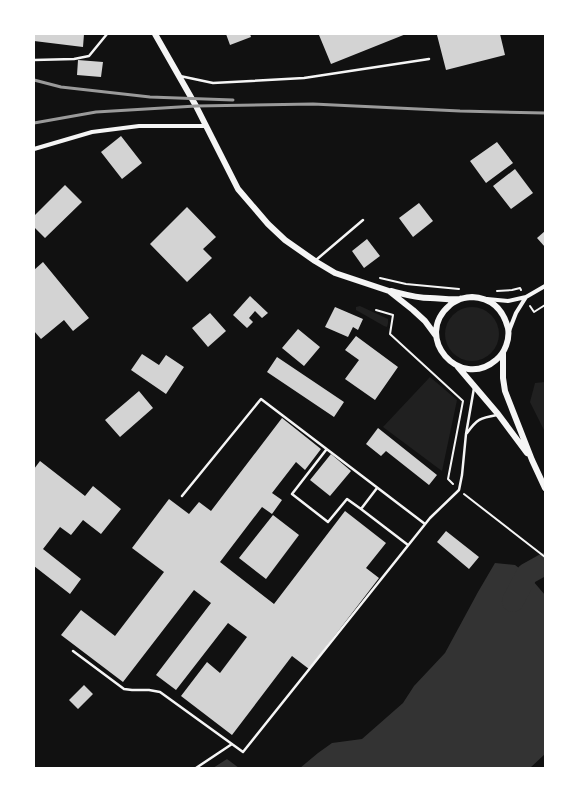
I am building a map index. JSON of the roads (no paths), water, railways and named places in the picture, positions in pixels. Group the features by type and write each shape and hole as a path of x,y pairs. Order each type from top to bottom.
{"street":[{"path":"155,34 180,76 238,189 268,224 285,240 315,261 335,273 389,291 427,298 460,299 471,297 508,301 526,298 545,286"},
{"path":"34,149 92,132 140,126 206,126"},
{"path":"389,291 425,321 436,336"},
{"path":"458,367 478,369 488,366 497,360 503,353 507,344 509,332 516,313 526,298"},
{"path":"460,299 451,304 443,312 437,324 436,336 438,346 442,354 458,367 498,414 532,460"},
{"path":"485,299 494,304 505,317 509,332"},
{"path":"503,353 503,378 506,391 532,460 545,488"}],"lane":[{"path":"34,60 74,59 88,56 107,34"},
{"path":"180,76 213,83 304,78 429,59"},
{"path":"315,261 363,220"},
{"path":"73,651 124,689 160,692 243,752 425,524 459,490 474,385"},
{"path":"182,496 261,400 425,524"},
{"path":"466,434 475,423 484,417 498,414"},
{"path":"326,450 292,494 328,522 347,499 408,545"},
{"path":"361,509 377,488"},
{"path":"196,768 232,744"}],"waterway":[{"path":"513,601 527,574 545,564"}],"railway":[{"path":"34,80 61,87 150,97 233,100"},
{"path":"34,123 96,112 196,106 313,104 460,111 545,113"}]}
